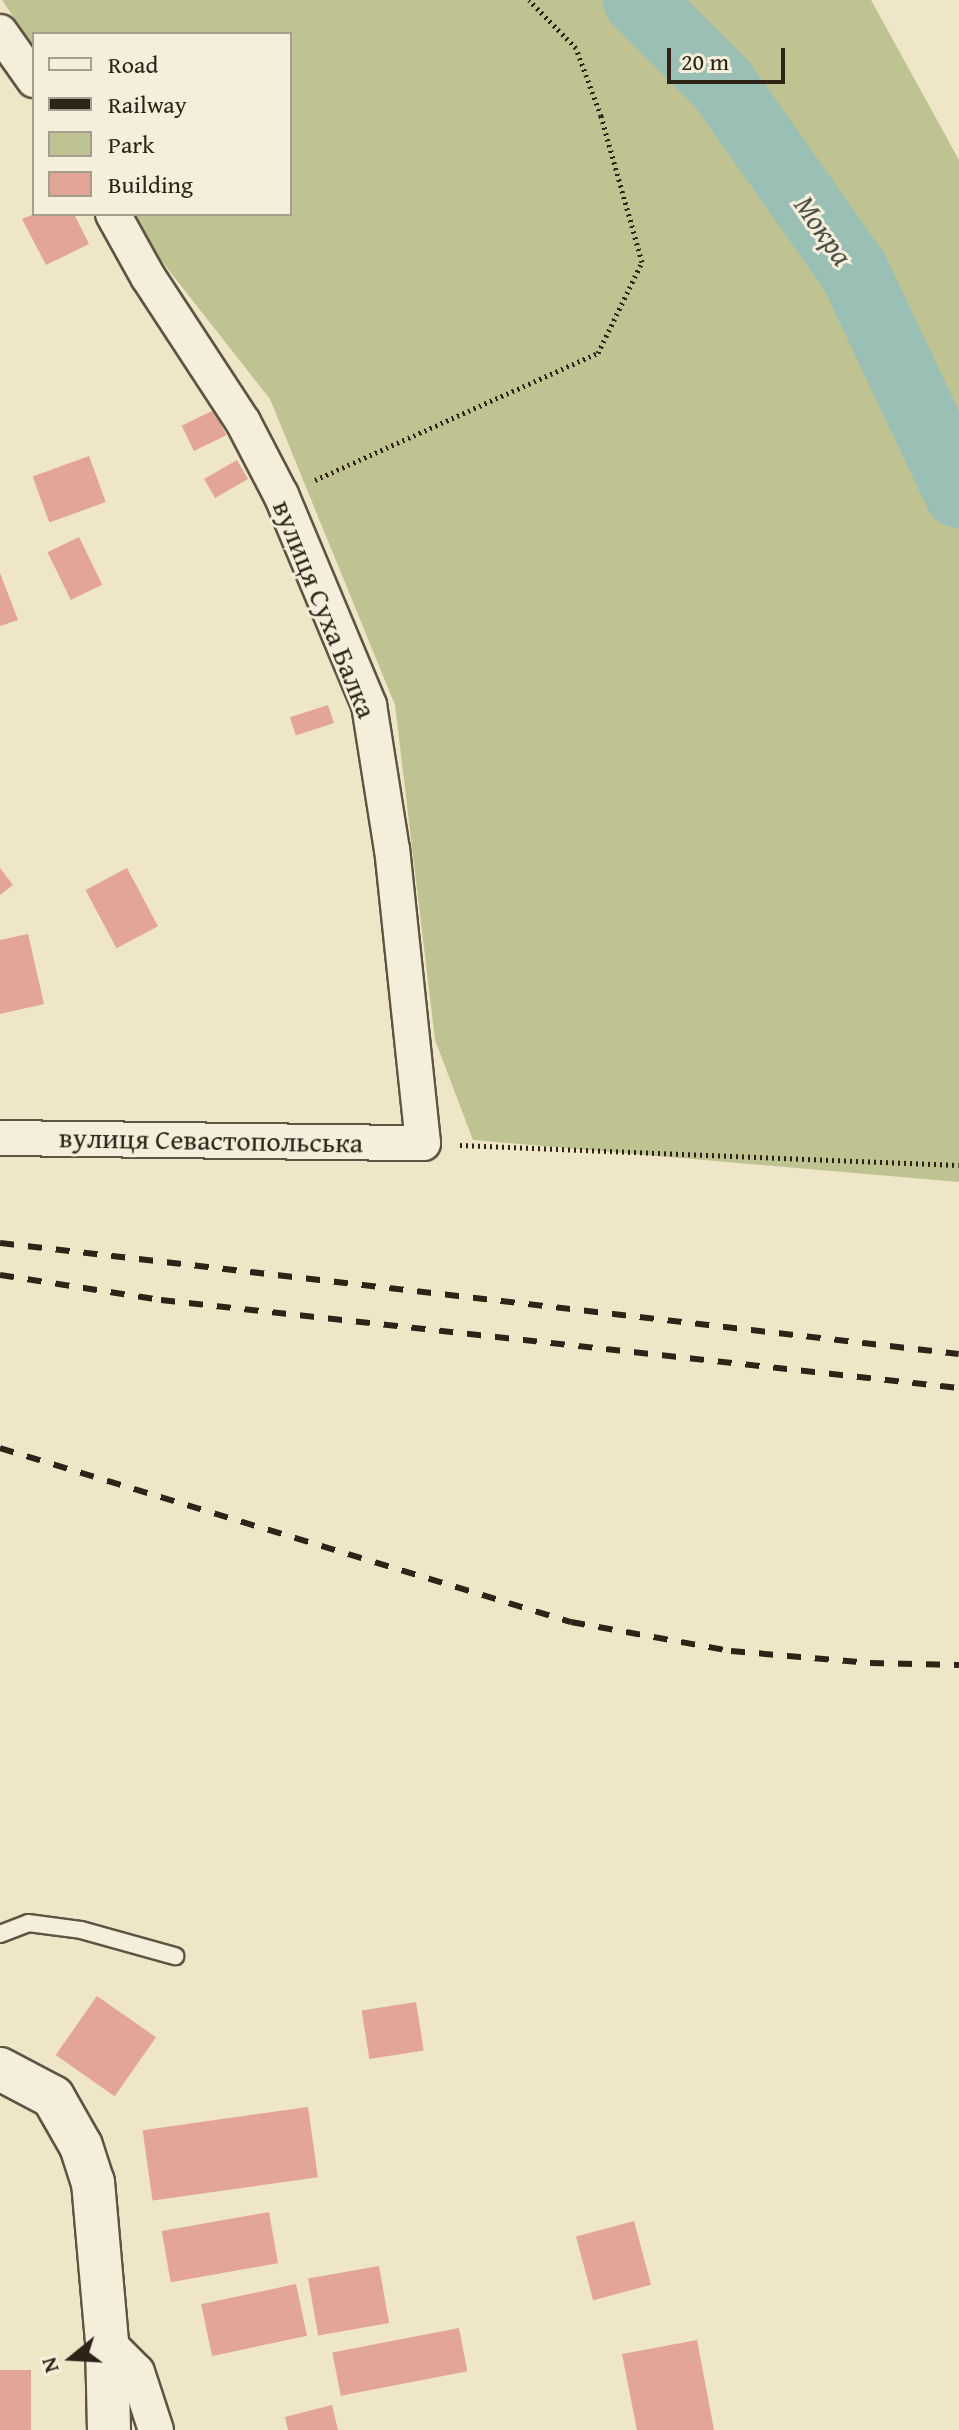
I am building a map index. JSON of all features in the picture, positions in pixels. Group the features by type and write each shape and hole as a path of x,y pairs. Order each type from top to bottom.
{"street":[{"path":"0,32 32,77"},
{"name":"вулиця Суха Балка","path":"114,216 148,277 243,422 281,495 369,705 392,850 423,1143"},
{"name":"вулиця Севастопольська","path":"0,1138 423,1143"},
{"path":"0,2069 53,2097 81,2146 93,2182 107,2342 109,2430"},
{"path":"107,2342 131,2362 137,2372 156,2430"}],"lane":[{"path":"0,1934 28,1923 41,1924 81,1930 175,1956"}],"path":[{"path":"281,495 598,353 642,262 601,116 576,48 529,0"},
{"path":"423,1143 959,1165"}],"green space":[{"path":"2,0 871,0 959,160 959,1182 473,1140 435,1040 395,705 270,399 160,259 136,216 292,216 292,32 32,32 32,44"}],"building":[{"path":"32,215 75,216 89,244 46,265 22,219"},
{"path":"214,410 226,435 194,451 182,426"},
{"path":"89,456 106,502 49,523 33,477"},
{"path":"237,460 248,479 215,498 204,479"},
{"path":"79,537 102,585 71,600 48,552"},
{"path":"0,573 18,620 0,626"},
{"path":"328,705 334,723 296,735 290,717"},
{"path":"0,868 13,885 0,895"},
{"path":"127,868 158,926 116,948 86,890"},
{"path":"28,934 44,1004 0,1014 0,940"},
{"path":"97,1996 156,2037 115,2096 56,2055"},
{"path":"416,2002 424,2050 369,2059 362,2011"},
{"path":"308,2107 318,2177 153,2201 143,2130"},
{"path":"269,2212 278,2263 171,2282 162,2231"},
{"path":"634,2221 651,2285 593,2300 576,2237"},
{"path":"379,2266 389,2323 318,2336 308,2279"},
{"path":"296,2284 307,2336 212,2356 201,2304"},
{"path":"459,2328 467,2371 341,2396 332,2353"},
{"path":"697,2340 714,2430 637,2430 622,2354"},
{"path":"0,2370 31,2370 31,2430 0,2430"},
{"path":"332,2405 338,2430 288,2430 285,2417"}],"waterway":[{"name":"Мокра","path":"638,0 722,84 854,271 959,493"}],"railway":[{"path":"0,1243 959,1354"},
{"path":"0,1275 161,1300 959,1388"},
{"path":"0,1448 571,1622 731,1651 870,1663 959,1665"}]}
